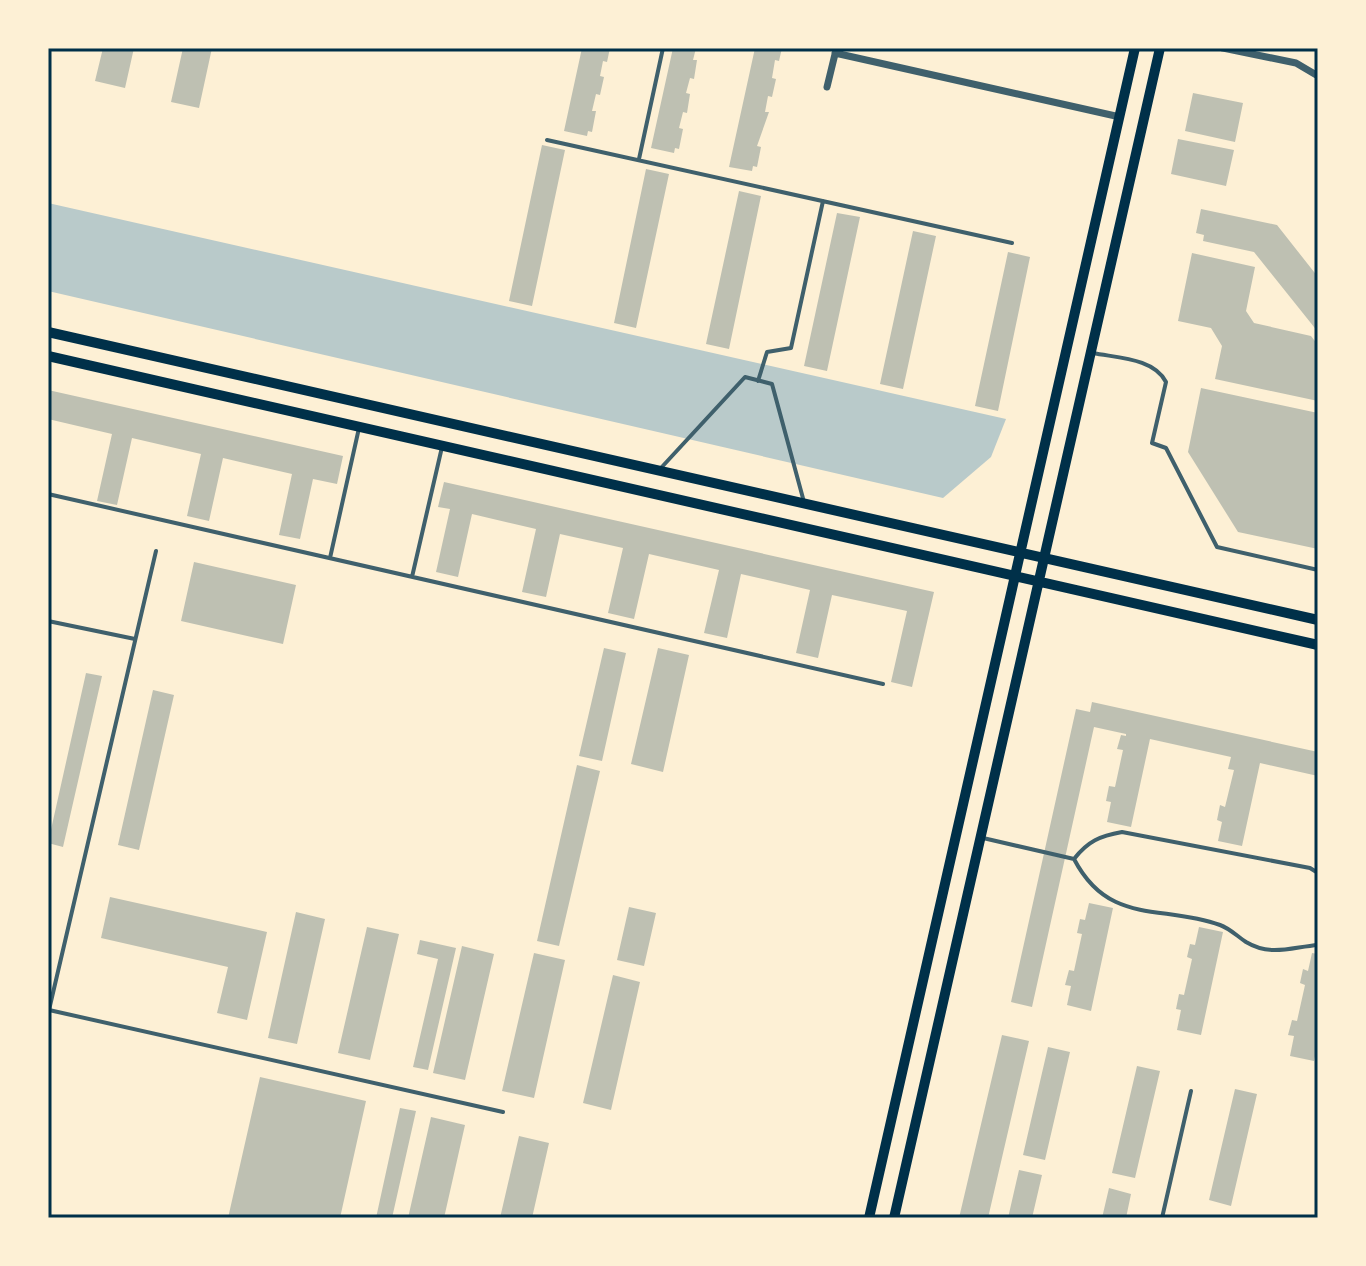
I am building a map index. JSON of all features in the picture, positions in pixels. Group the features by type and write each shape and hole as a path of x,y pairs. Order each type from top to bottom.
{"main road":[{"path":"869,1218 1135,48"},
{"path":"894,1218 1160,48"},
{"path":"48,332 658,470 1019,558 1044,558 1318,620"},
{"path":"48,356 1015,576 1040,576 1318,645"}],"street":[{"path":"1223,48 1296,63 1318,76"},
{"path":"827,87 836,50 1120,117"}],"lane":[{"path":"639,160 663,48"},
{"path":"547,140 1012,243"},
{"path":"758,381 767,352 791,348 823,201"},
{"path":"1091,352 1153,366 1162,374 1166,382 1152,443 1166,448 1217,547 1318,570"},
{"path":"658,470 745,377 772,384 804,504"},
{"path":"330,558 359,427"},
{"path":"412,577 442,446"},
{"path":"48,494 883,684"},
{"path":"156,551 48,1010 503,1112"},
{"path":"48,621 135,639"},
{"path":"1074,859 1093,839 1122,832 1310,868 1318,873"},
{"path":"980,837 1074,859"},
{"path":"1074,859 1084,879 1121,906 1221,925 1262,949 1291,951 1318,945"},
{"path":"1162,1218 1191,1091"}],"shaded area":[{"path":"48,203 1006,419 991,457 943,498 48,291"}],"building":[{"path":"103,48 134,48 125,88 95,81"},
{"path":"183,48 212,48 199,108 171,102"},
{"path":"582,48 610,48 607,62 603,61 600,76 604,77 600,95 596,94 592,111 596,111 592,132 588,131 587,136 564,131"},
{"path":"673,48 696,48 693,60 697,60 694,79 690,78 686,93 690,94 687,113 683,112 679,128 683,129 679,149 675,148 674,153 651,148"},
{"path":"755,48 782,48 779,61 775,60 772,78 776,79 772,97 768,96 765,112 769,112 757,146 761,147 757,167 753,166 752,171 729,167"},
{"path":"1193,93 1243,103 1235,142 1185,131"},
{"path":"1178,139 1234,150 1226,186 1171,174"},
{"path":"542,145 565,150 532,306 509,301"},
{"path":"646,169 669,174 636,328 614,323"},
{"path":"739,191 761,196 729,349 706,344"},
{"path":"1201,209 1277,225 1318,277 1318,332 1254,252 1203,241 1204,235 1196,233"},
{"path":"837,213 860,217 827,371 804,366"},
{"path":"913,231 936,236 903,389 880,384"},
{"path":"1008,252 1030,257 998,411 975,406"},
{"path":"1192,253 1255,267 1246,311 1254,323 1311,336 1318,345 1318,401 1215,379 1222,346 1211,328 1178,321"},
{"path":"1201,388 1318,413 1318,549 1238,532 1188,452"},
{"path":"48,390 343,456 337,484 313,479 300,539 279,535 292,474 223,458 209,521 187,516 201,454 132,438 117,505 97,501 112,434 48,419"},
{"path":"444,482 934,592 912,687 891,682 907,611 832,595 818,658 796,653 810,590 741,574 727,638 704,633 719,570 649,554 634,619 608,613 623,548 560,534 546,597 522,592 536,529 472,514 458,577 436,572 450,509 438,507"},
{"path":"194,562 296,585 283,644 181,621"},
{"path":"604,648 626,653 602,761 579,756"},
{"path":"658,648 689,655 663,772 631,764"},
{"path":"86,673 102,676 63,847 48,843"},
{"path":"153,690 174,695 139,850 118,845"},
{"path":"1092,702 1318,752 1318,776 1260,763 1242,846 1218,841 1222,822 1217,820 1220,805 1225,807 1234,770 1228,769 1231,757 1150,739 1131,827 1107,822 1111,802 1106,801 1109,786 1115,787 1123,750 1117,749 1121,735 1126,734 1094,727 1032,1007 1011,1002 1076,709 1090,712"},
{"path":"577,765 600,771 559,946 537,941"},
{"path":"110,897 267,932 247,1020 217,1013 228,967 101,938"},
{"path":"1089,903 1113,908 1091,1011 1067,1005 1071,986 1065,985 1069,970 1074,971 1082,934 1077,933 1080,919 1085,920"},
{"path":"629,907 656,913 644,966 617,960"},
{"path":"296,912 325,919 297,1044 268,1038"},
{"path":"367,927 399,934 370,1060 338,1053"},
{"path":"1199,927 1223,932 1201,1035 1177,1030 1181,1010 1176,1009 1179,994 1184,995 1192,959 1187,957 1190,944 1195,945"},
{"path":"420,940 456,948 428,1070 413,1067 438,959 417,954"},
{"path":"462,946 494,954 465,1080 433,1073"},
{"path":"534,953 565,960 534,1098 502,1091"},
{"path":"1312,953 1318,954 1318,1042 1314,1061 1290,1056 1294,1036 1288,1035 1292,1020 1297,1021 1305,985 1300,983 1303,969 1308,971"},
{"path":"613,975 640,982 611,1110 583,1103"},
{"path":"1002,1035 1029,1041 988,1218 959,1218"},
{"path":"1048,1047 1070,1052 1045,1160 1023,1155"},
{"path":"1137,1066 1160,1071 1135,1178 1112,1173"},
{"path":"260,1077 366,1101 340,1218 228,1218"},
{"path":"1235,1089 1257,1094 1231,1206 1209,1200"},
{"path":"400,1108 416,1111 392,1218 376,1218"},
{"path":"431,1117 465,1125 444,1218 408,1218"},
{"path":"519,1136 549,1143 532,1218 500,1218"},
{"path":"1019,1170 1042,1175 1032,1218 1008,1218"},
{"path":"1109,1188 1131,1194 1126,1218 1102,1218"}]}
